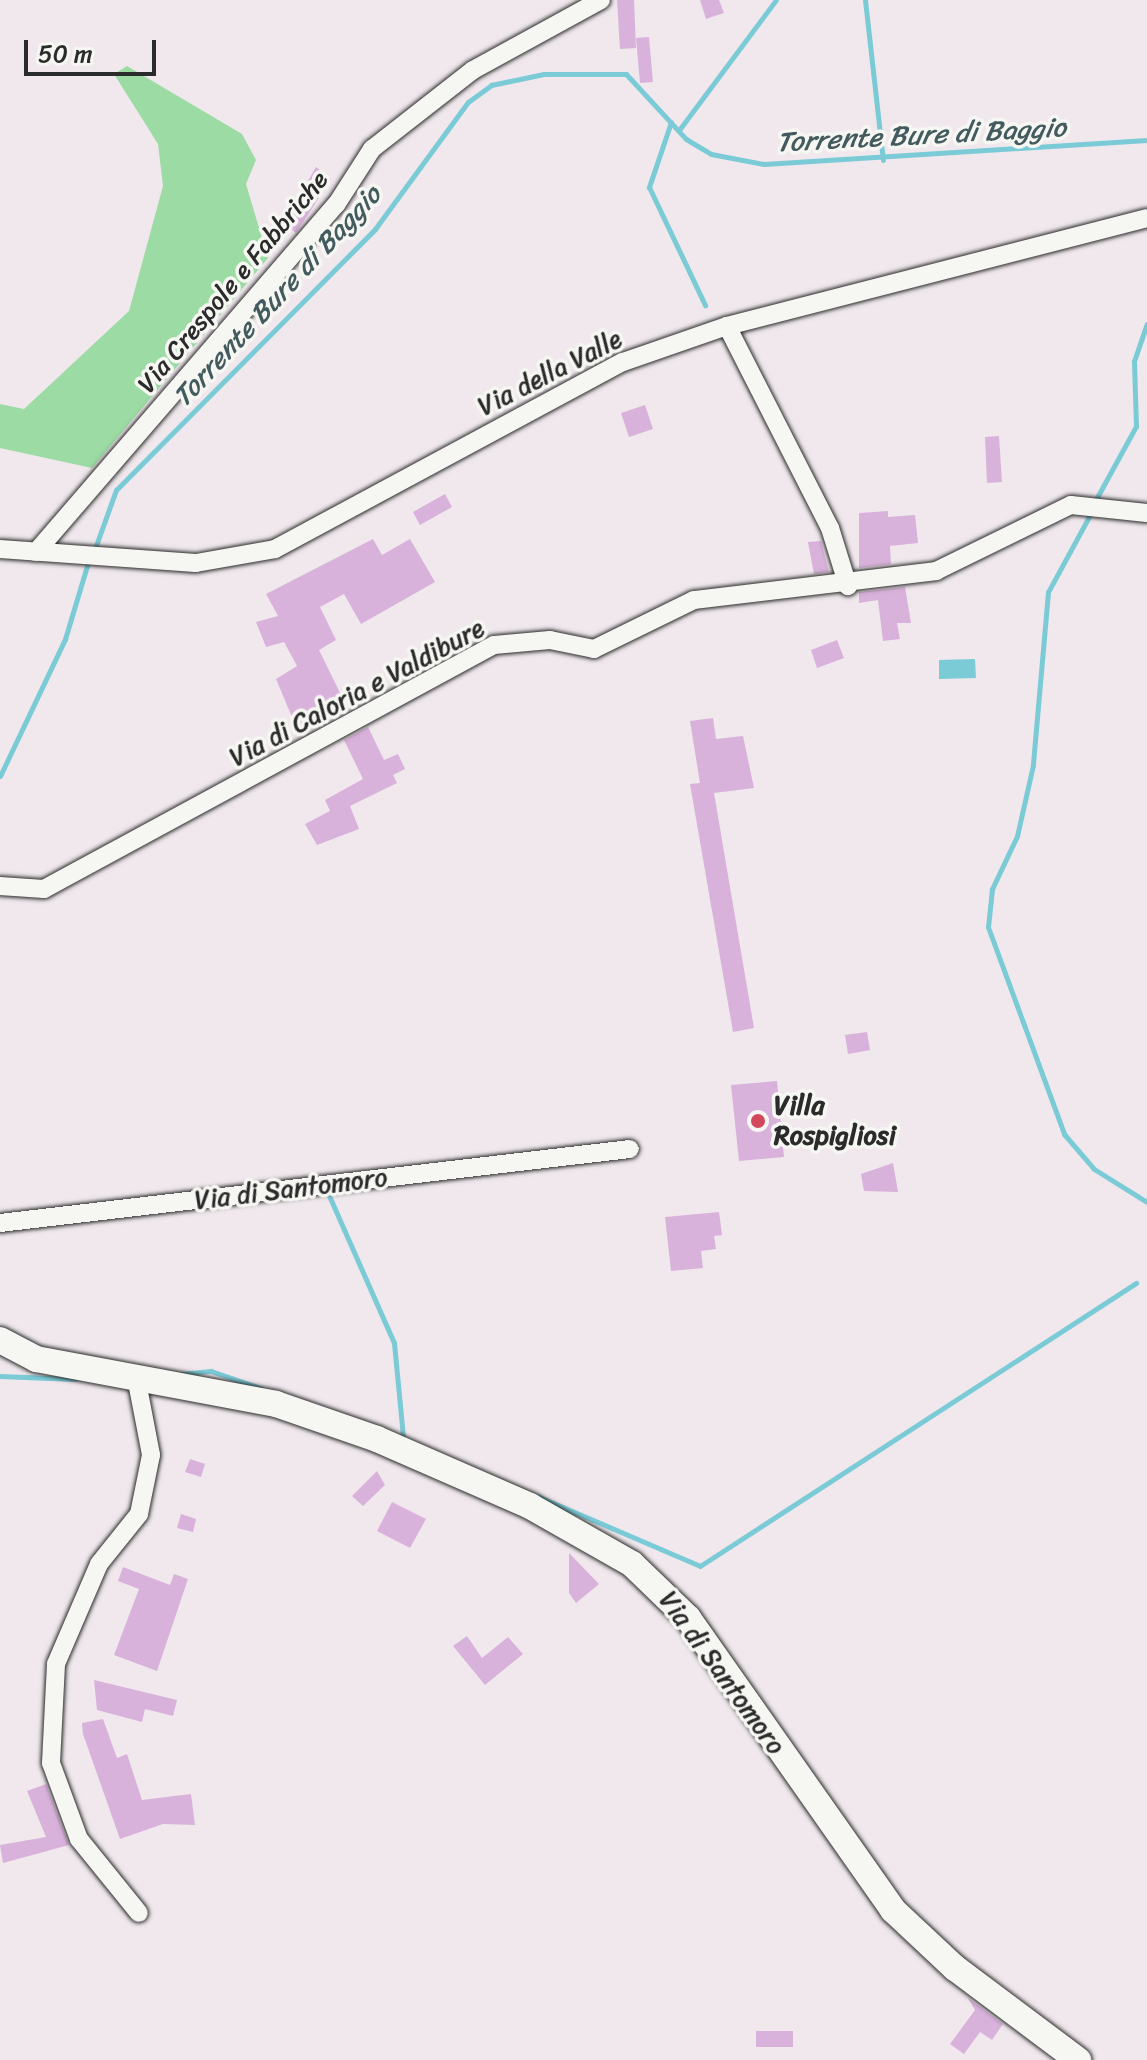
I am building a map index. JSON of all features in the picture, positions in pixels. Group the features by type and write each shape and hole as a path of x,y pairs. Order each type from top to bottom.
{"main road":[{"name":"Via di Santomoro","path":"0,1340 36,1359 137,1382 276,1404 377,1439 530,1506 632,1564 688,1618 893,1910 955,1968 1078,2060"}],"street":[{"name":"Via Crespole e Fabbriche","path":"36,552 336,205 372,149 473,70 601,0"},
{"name":"Via della Valle","path":"36,552 196,563 275,549 593,374 727,326 1147,218"},
{"path":"727,326 830,528 848,586"},
{"name":"Via di Caloria e Valdibure","path":"0,886 44,889 494,645 550,640 594,649 694,600 848,586 936,571 1071,505 1147,513"},
{"path":"0,549 36,552"},
{"name":"Via di Santomoro","path":"0,1223 630,1149"},
{"path":"137,1382 151,1455 139,1514 99,1564 56,1664 51,1763 79,1839 139,1913"}],"green space":[{"path":"127,66 242,134 256,160 246,184 268,258 92,468 0,448 0,404 24,409 129,311 163,186 158,144 114,74"}],"water":[{"path":"975,659 976,678 939,679 939,660"}],"building":[{"path":"617,0 634,0 636,48 620,49"},
{"path":"700,0 719,0 724,13 706,19"},
{"path":"649,37 653,82 640,83 636,38"},
{"path":"316,167 331,179 296,233 283,223"},
{"path":"645,405 653,429 629,437 621,413"},
{"path":"999,436 1002,482 987,483 985,437"},
{"path":"445,494 452,507 420,525 413,512"},
{"path":"888,511 888,517 915,515 918,543 890,546 891,564 859,568 859,513"},
{"path":"373,539 382,555 410,539 435,582 361,624 344,594 320,607 336,640 319,650 346,705 300,736 276,679 297,666 284,642 266,647 256,622 278,616 266,594"},
{"path":"821,541 829,572 814,574 808,542"},
{"path":"905,587 911,623 897,623 900,639 883,641 878,600 859,603 859,592"},
{"path":"837,640 844,658 817,668 811,650"},
{"path":"713,718 716,739 743,736 754,788 714,793 754,1028 733,1032 690,784 700,783 690,721"},
{"path":"368,727 384,760 398,754 405,769 393,775 397,783 350,806 359,829 317,845 305,824 330,811 325,800 363,779 344,740"},
{"path":"867,1032 870,1050 848,1054 845,1035"},
{"name":"Villa Rospigliosi","path":"777,1081 784,1157 739,1161 731,1085"},
{"path":"893,1163 898,1192 864,1191 861,1174"},
{"path":"719,1212 722,1235 714,1236 716,1249 701,1251 703,1268 671,1271 665,1217"},
{"path":"190,1459 205,1464 201,1477 185,1472"},
{"path":"377,1471 385,1485 363,1506 352,1496"},
{"path":"392,1502 426,1519 410,1548 377,1531"},
{"path":"181,1514 196,1519 193,1532 177,1528"},
{"path":"569,1553 599,1584 576,1603 569,1593"},
{"path":"123,1567 170,1585 174,1574 188,1579 157,1671 114,1655 139,1589 118,1581"},
{"path":"467,1636 482,1658 508,1637 523,1654 485,1685 453,1646"},
{"path":"94,1680 177,1700 173,1716 145,1709 142,1722 97,1710"},
{"path":"103,1719 117,1758 127,1754 142,1800 191,1794 195,1825 163,1824 120,1839 83,1734 82,1723"},
{"path":"46,1784 69,1845 3,1863 0,1845 46,1837 27,1791"},
{"path":"968,1998 1003,2024 992,2040 980,2032 964,2054 950,2044 975,2010"},
{"path":"756,2031 793,2031 793,2047 756,2047"}],"waterway":[{"path":"679,130 776,0"},
{"path":"865,0 883,160"},
{"name":"Torrente Bure di Baggio","path":"94,551 116,490 375,229 468,102 491,85 544,74 626,74 686,139 711,154 764,164 1147,140"},
{"path":"671,122 649,187 705,305"},
{"path":"1095,501 1136,426 1134,361 1147,324"},
{"path":"1092,511 1048,592 1033,765 1017,836 992,889 988,927 1064,1134 1094,1169 1147,1202"},
{"name":"Torrente Bure di Baggio","path":"0,776 65,639 89,559"},
{"path":"327,1191 394,1343 403,1437"},
{"path":"537,1496 700,1566 1136,1283"},
{"path":"181,1374 211,1371 260,1388"},
{"path":"0,1376 75,1379"}],"place":[{"name":"Villa Rospigliosi","path":"758,1121"}]}
